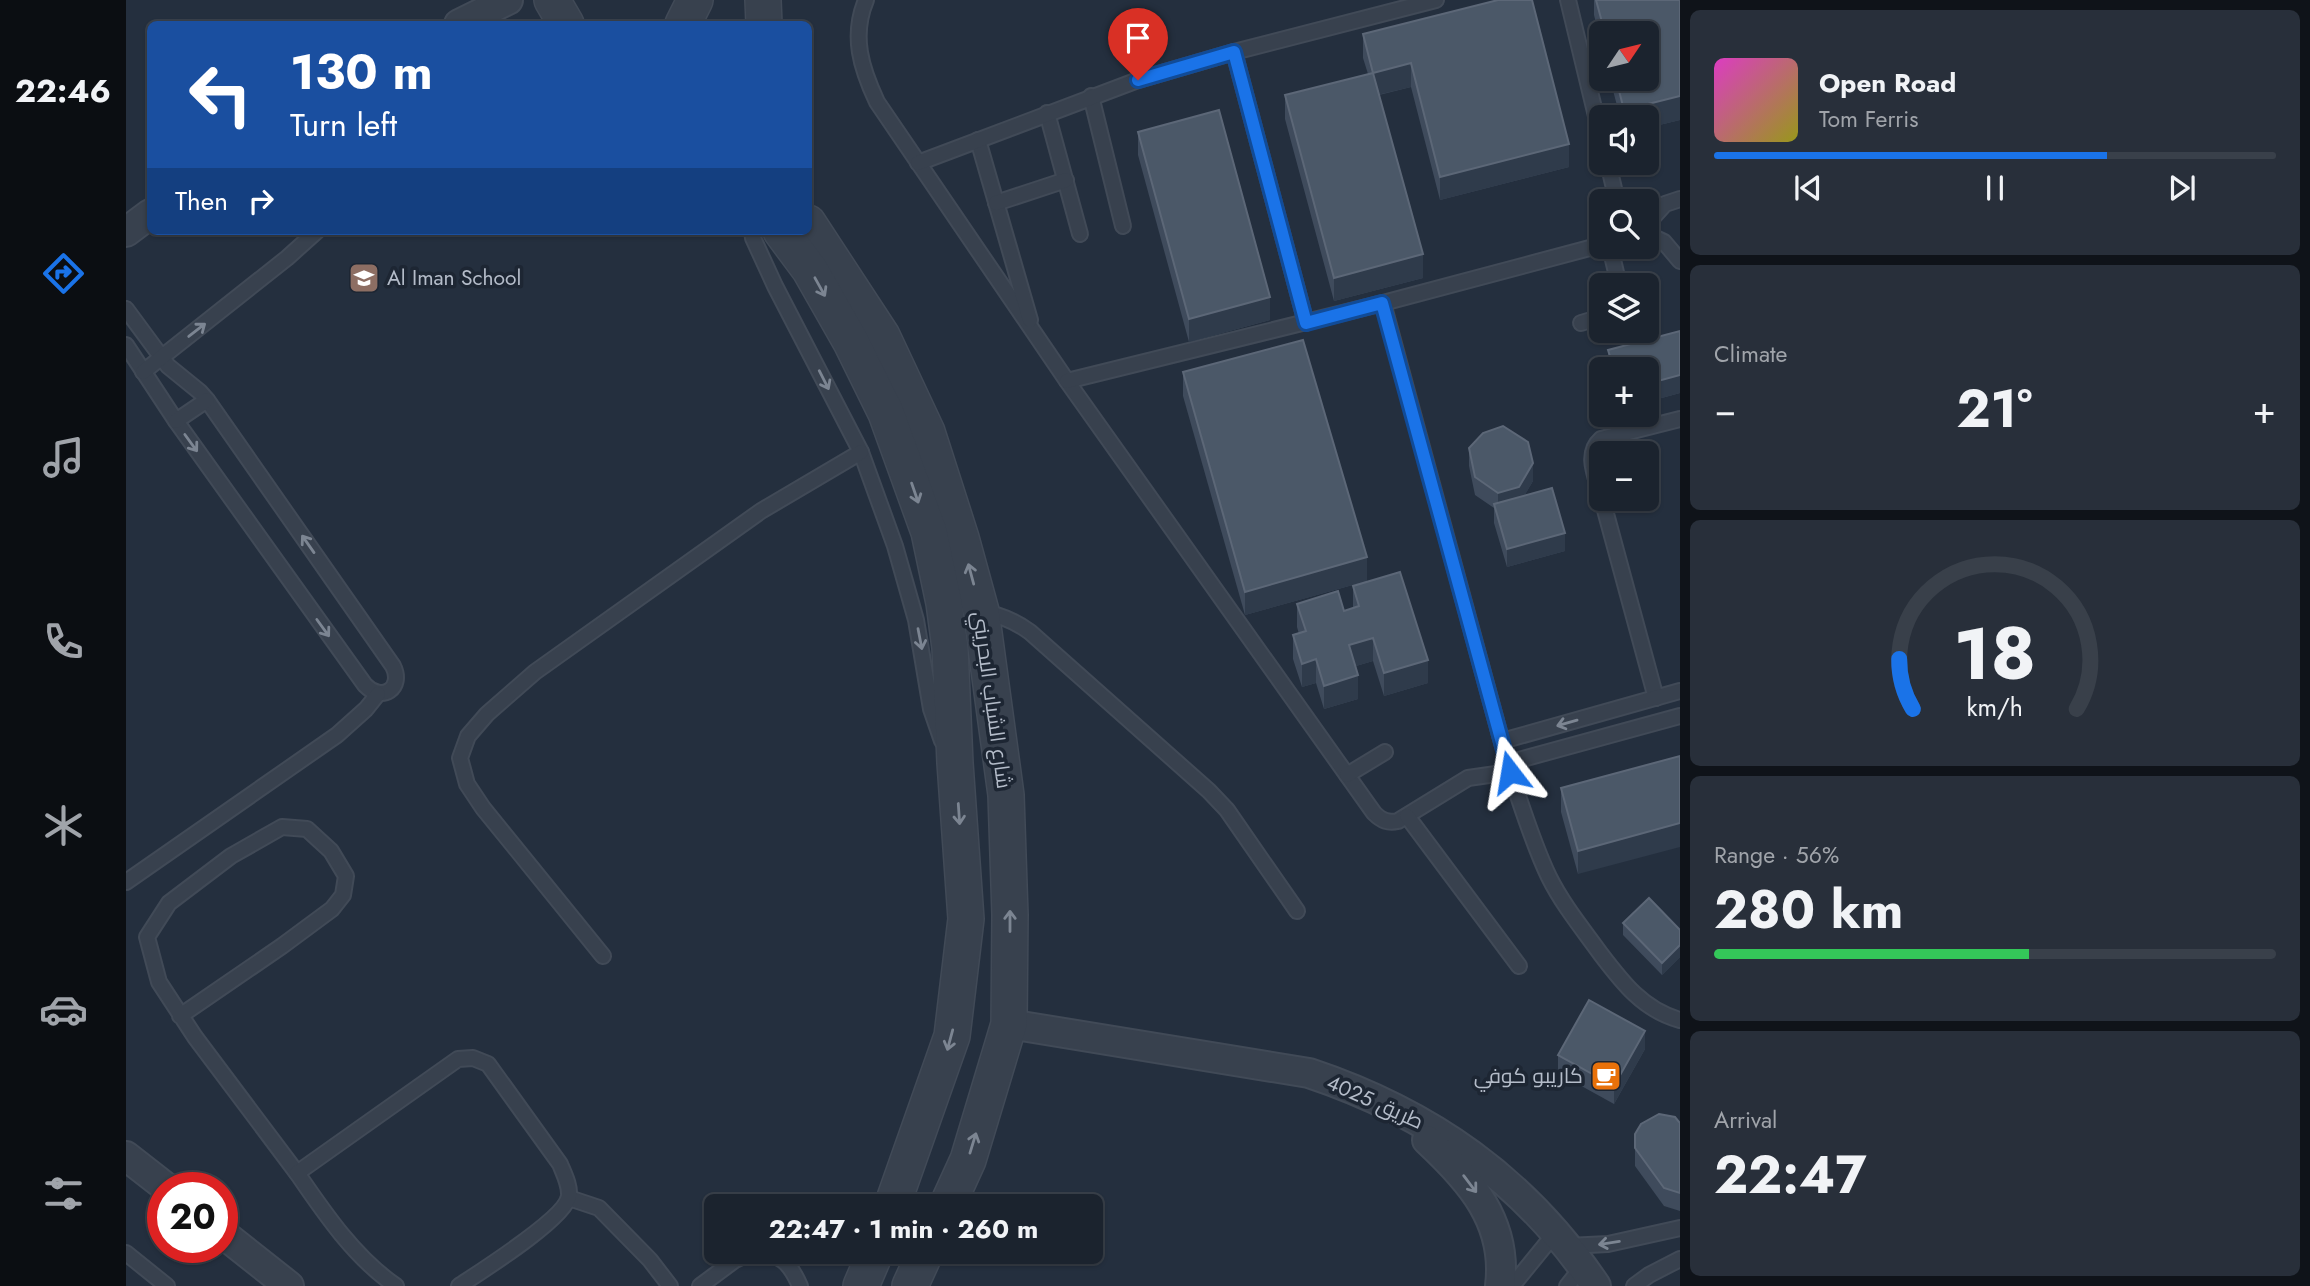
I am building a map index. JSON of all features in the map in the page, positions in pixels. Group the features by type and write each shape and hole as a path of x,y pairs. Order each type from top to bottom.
{"street":[{"path":"465,21 508,0"},
{"path":"552,0 564,21"},
{"path":"763,0 764,21"},
{"path":"126,232 147,216"},
{"name":"شارع الشباب البحريني","path":"804,235 810,270 851,342 880,401 929,532 944,603 950,648 955,763 967,919 952,1036 896,1194"},
{"name":"شارع الشباب البحريني","path":"809,235 882,336 927,432 981,611 1006,796 1010,915 1009,1024 968,1160 952,1194"},
{"name":"طريق 4025","path":"1009,1024 1309,1073 1386,1102 1433,1128 1478,1158 1519,1193 1574,1263"},
{"path":"1386,1102 1459,1171 1474,1189 1487,1210 1495,1233 1500,1256 1500,1286"},
{"path":"126,1156 147,1172"},
{"path":"238,1247 282,1284"},
{"path":"861,1286 871,1264"},
{"path":"910,1286 920,1264"}],"lane":[{"path":"866,0 861,11 858,42 863,73 877,102 1067,381 1381,820 1398,821 1468,778 1680,716"},
{"path":"918,163 1091,96 1174,69 1436,0"},
{"path":"1568,0 1593,105"},
{"path":"1234,52 1306,323"},
{"path":"1091,96 1123,226"},
{"path":"1047,113 1080,234"},
{"path":"978,140 1033,331"},
{"path":"996,203 1066,180"},
{"path":"1659,211 1665,204 1680,199"},
{"path":"143,372 313,235"},
{"path":"753,235 775,286 861,452 895,546 913,608 931,709 939,737 955,763"},
{"path":"1659,240 1680,261"},
{"path":"1067,381 1306,323 1589,248"},
{"path":"1382,303 1509,768 1535,845 1568,910 1620,980 1642,1002 1668,1017 1680,1020"},
{"path":"126,309 168,366 207,400 393,666 397,673 393,688 378,694 365,685 176,421 126,345"},
{"path":"1581,323 1589,321"},
{"path":"176,421 207,400"},
{"path":"1598,441 1680,419"},
{"path":"603,956 483,808 467,784 460,758 468,736 486,714 535,673 761,511 861,452"},
{"path":"1606,511 1656,698"},
{"path":"981,611 1008,618 1030,632 1191,773 1227,810 1297,911"},
{"path":"1502,741 1680,691"},
{"path":"126,882 337,735 359,716 378,694"},
{"path":"1610,711 1616,734"},
{"path":"1347,775 1385,752"},
{"path":"1407,816 1519,966"},
{"path":"180,1016 282,946 331,909 344,895 346,876 331,851 307,828 282,827 231,856 169,902 147,937 159,982 180,1016 298,1173 331,1223 383,1277 396,1286"},
{"path":"298,1173 458,1059 473,1058 488,1064 560,1164 568,1183 569,1198 563,1209 545,1226 459,1286"},
{"path":"569,1198 599,1208 650,1260 670,1286"},
{"path":"1512,1286 1574,1263 1586,1247 1680,1228"},
{"path":"126,1253 167,1286"},
{"path":"1634,1286 1680,1259"},
{"path":"704,1285 730,1264"},
{"path":"788,1264 800,1286"}],"building":[{"path":"1498,0 1532,0 1569,144 1440,177 1411,63 1373,73 1363,34"},
{"path":"1596,0 1680,0 1680,96 1644,105 1623,105 1619,91 1659,91 1659,21 1602,21"},
{"path":"1373,73 1423,254 1334,278 1285,95"},
{"path":"1219,110 1270,297 1189,319 1138,132"},
{"path":"1680,331 1680,375 1659,381 1659,357 1610,357 1608,350 1635,343 1659,343 1659,337"},
{"path":"1303,340 1367,557 1245,592 1183,372"},
{"path":"1503,426 1528,442 1533,463 1519,487 1498,493 1475,477 1469,448 1483,433"},
{"path":"1552,488 1565,533 1507,549 1494,504"},
{"path":"1400,572 1428,660 1384,673 1373,638 1349,645 1358,675 1324,686 1316,659 1302,664 1293,635 1306,631 1297,604 1338,591 1344,611 1359,606 1353,586"},
{"path":"1680,756 1680,823 1578,851 1561,788"},
{"path":"1649,898 1680,930 1680,945 1662,963 1623,923"},
{"path":"1589,1000 1645,1031 1614,1086 1558,1055"},
{"path":"1659,1114 1675,1117 1680,1123 1680,1193 1664,1188 1635,1148 1635,1134 1641,1124"}],"place":[{"name":"Al Iman School","path":"364,278"},
{"name":"كاريبو كوفي","path":"1606,1076"}],"route":[{"path":"1138,80 1234,52 1306,323 1382,303 1510,772"}]}
